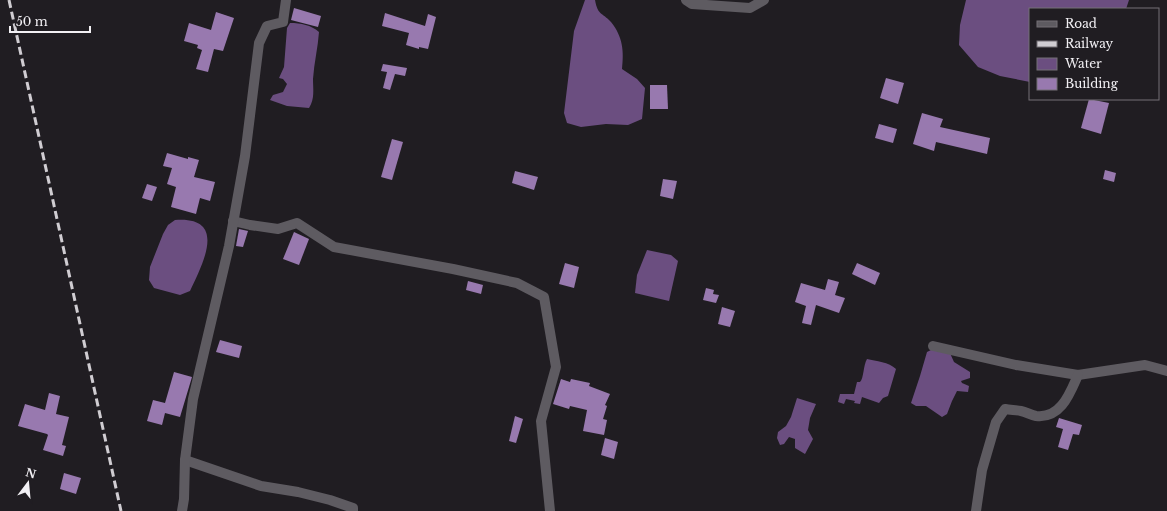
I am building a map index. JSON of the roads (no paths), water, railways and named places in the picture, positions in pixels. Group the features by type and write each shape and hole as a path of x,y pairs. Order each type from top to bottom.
{"street":[{"path":"182,511 184,499 184,460 193,399 229,246 245,156 258,43 267,26 283,22 286,0"},
{"path":"686,0 692,4 750,8 764,0"},
{"path":"233,221 278,229 297,223 334,247 517,283 544,297 556,367 541,421 550,511"},
{"path":"933,346 1016,365 1078,375 1146,365 1167,371"},
{"path":"976,511 982,470 996,422 1005,409 1020,410 1037,416 1051,414 1061,408 1069,396 1078,375"},
{"path":"184,460 261,486 298,492 330,500 353,508 353,511"}],"water":[{"path":"585,0 595,0 599,11 611,22 618,33 622,44 622,69 637,79 645,88 642,119 628,125 606,124 581,127 567,123 564,113 574,31"},
{"path":"966,0 1129,0 1126,8 1029,8 1029,82 1000,76 978,67 959,45 960,25"},
{"path":"290,23 306,25 319,32 313,79 313,98 309,108 287,106 270,100 273,95 283,92 287,84 283,79 279,78 284,67 287,28"},
{"path":"175,220 192,221 202,226 207,234 205,256 190,291 180,295 154,288 149,280 150,267 163,234 168,225"},
{"path":"647,250 671,255 678,261 669,301 635,293 637,275"},
{"path":"931,350 949,351 954,362 970,372 970,378 961,381 969,386 968,392 957,391 947,414 942,417 926,406 916,406 911,403 927,352"},
{"path":"867,359 886,363 896,369 888,396 883,398 879,403 862,397 860,404 846,399 844,404 838,402 840,394 854,394 857,382 860,382 862,378"},
{"path":"797,398 816,404 810,418 808,430 813,439 805,454 795,448 795,439 789,437 784,444 780,445 777,438 778,432 786,426 791,417"}],"railway":[{"path":"9,0 121,511"}]}
